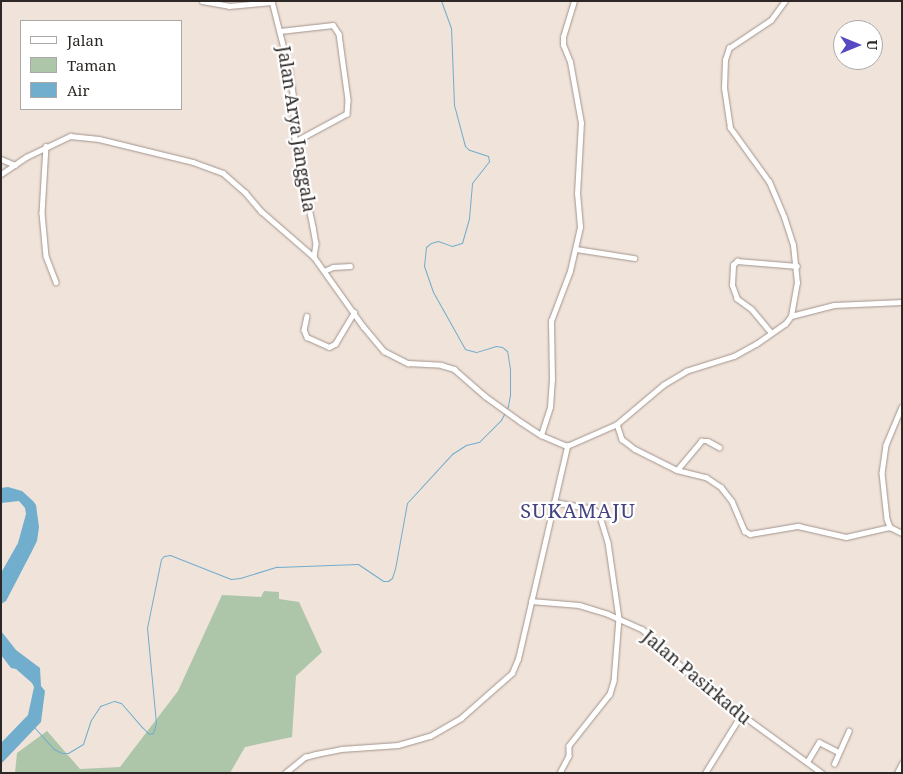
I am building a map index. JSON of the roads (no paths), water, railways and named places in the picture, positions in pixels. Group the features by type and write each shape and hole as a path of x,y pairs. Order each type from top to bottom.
{"street":[{"path":"202,1 229,6 272,2"},
{"path":"541,435 550,407 552,380 551,321 576,249 580,227 577,194 582,132 563,37 574,1"},
{"path":"786,1 771,20 730,48 725,60 724,88 730,128 769,182 784,217 793,246 797,266 795,300 791,316"},
{"name":"Jalan Arya Janggala","path":"272,2 293,94 295,142 316,244 314,257"},
{"path":"280,31 334,25 339,34 348,100 347,114 295,142"},
{"path":"1,174 26,157 70,136 99,139 186,161 223,173 245,192 261,211 314,257 378,345 391,356 408,363 449,366 512,416 541,435 567,446 617,424 663,385 686,371 734,356 771,333 791,316 834,305 902,302"},
{"path":"46,146 42,213 46,256 56,282"},
{"path":"1,159 15,165"},
{"path":"576,249 634,258"},
{"path":"771,333 752,310 737,299 732,285 733,265 738,261 797,266"},
{"path":"324,271 333,267 350,266"},
{"path":"307,316 304,330 307,337 329,347 335,344 354,312"},
{"path":"890,527 886,514 882,473 886,445 902,407"},
{"path":"617,424 622,439 635,449 677,470 706,477 721,487 732,501 745,531 750,534 798,526 846,537 890,527 902,533"},
{"path":"677,470 701,441 708,441 719,447"},
{"path":"285,773 305,757 341,749 415,742 444,730 461,718 516,667 567,446"},
{"path":"554,502 593,509 600,513 608,542 619,618 614,681 610,694 569,746 569,756 560,773"},
{"name":"Jalan Pasirkadu","path":"531,601 579,605 619,618 642,629 702,685 822,773"},
{"path":"705,773 741,715"},
{"path":"834,764 848,730"},
{"path":"807,762 819,742 839,752"},
{"path":"896,773 902,763"}],"water":[{"path":"8,487 22,491 33,501 36,505 39,527 37,541 6,601 1,604 1,573 18,543 26,514 25,508 19,501 1,503 1,488"},
{"path":"1,631 16,650 40,668 41,686 45,691 41,722 1,764 1,743 28,715 34,687 16,669 11,668 1,655"}],"waterway":[{"path":"34,727 54,749 62,753 68,753 83,744 91,720 100,706 114,701 121,703 149,734 153,733 156,723 147,628 161,559 164,556 170,555 231,579 277,567 358,564 383,581 388,581 392,578 395,569 407,503 452,454 466,445 479,442 501,420 508,406 510,395 510,369 507,351 502,347 496,346 476,352 465,349 433,292 424,266 426,247 431,243 438,241 452,246 462,243 469,218 472,183 489,161 488,156 469,150 465,146 454,105 451,28 441,1"}],"district":[{"name":"SUKAMAJU","path":"578,510"}]}
